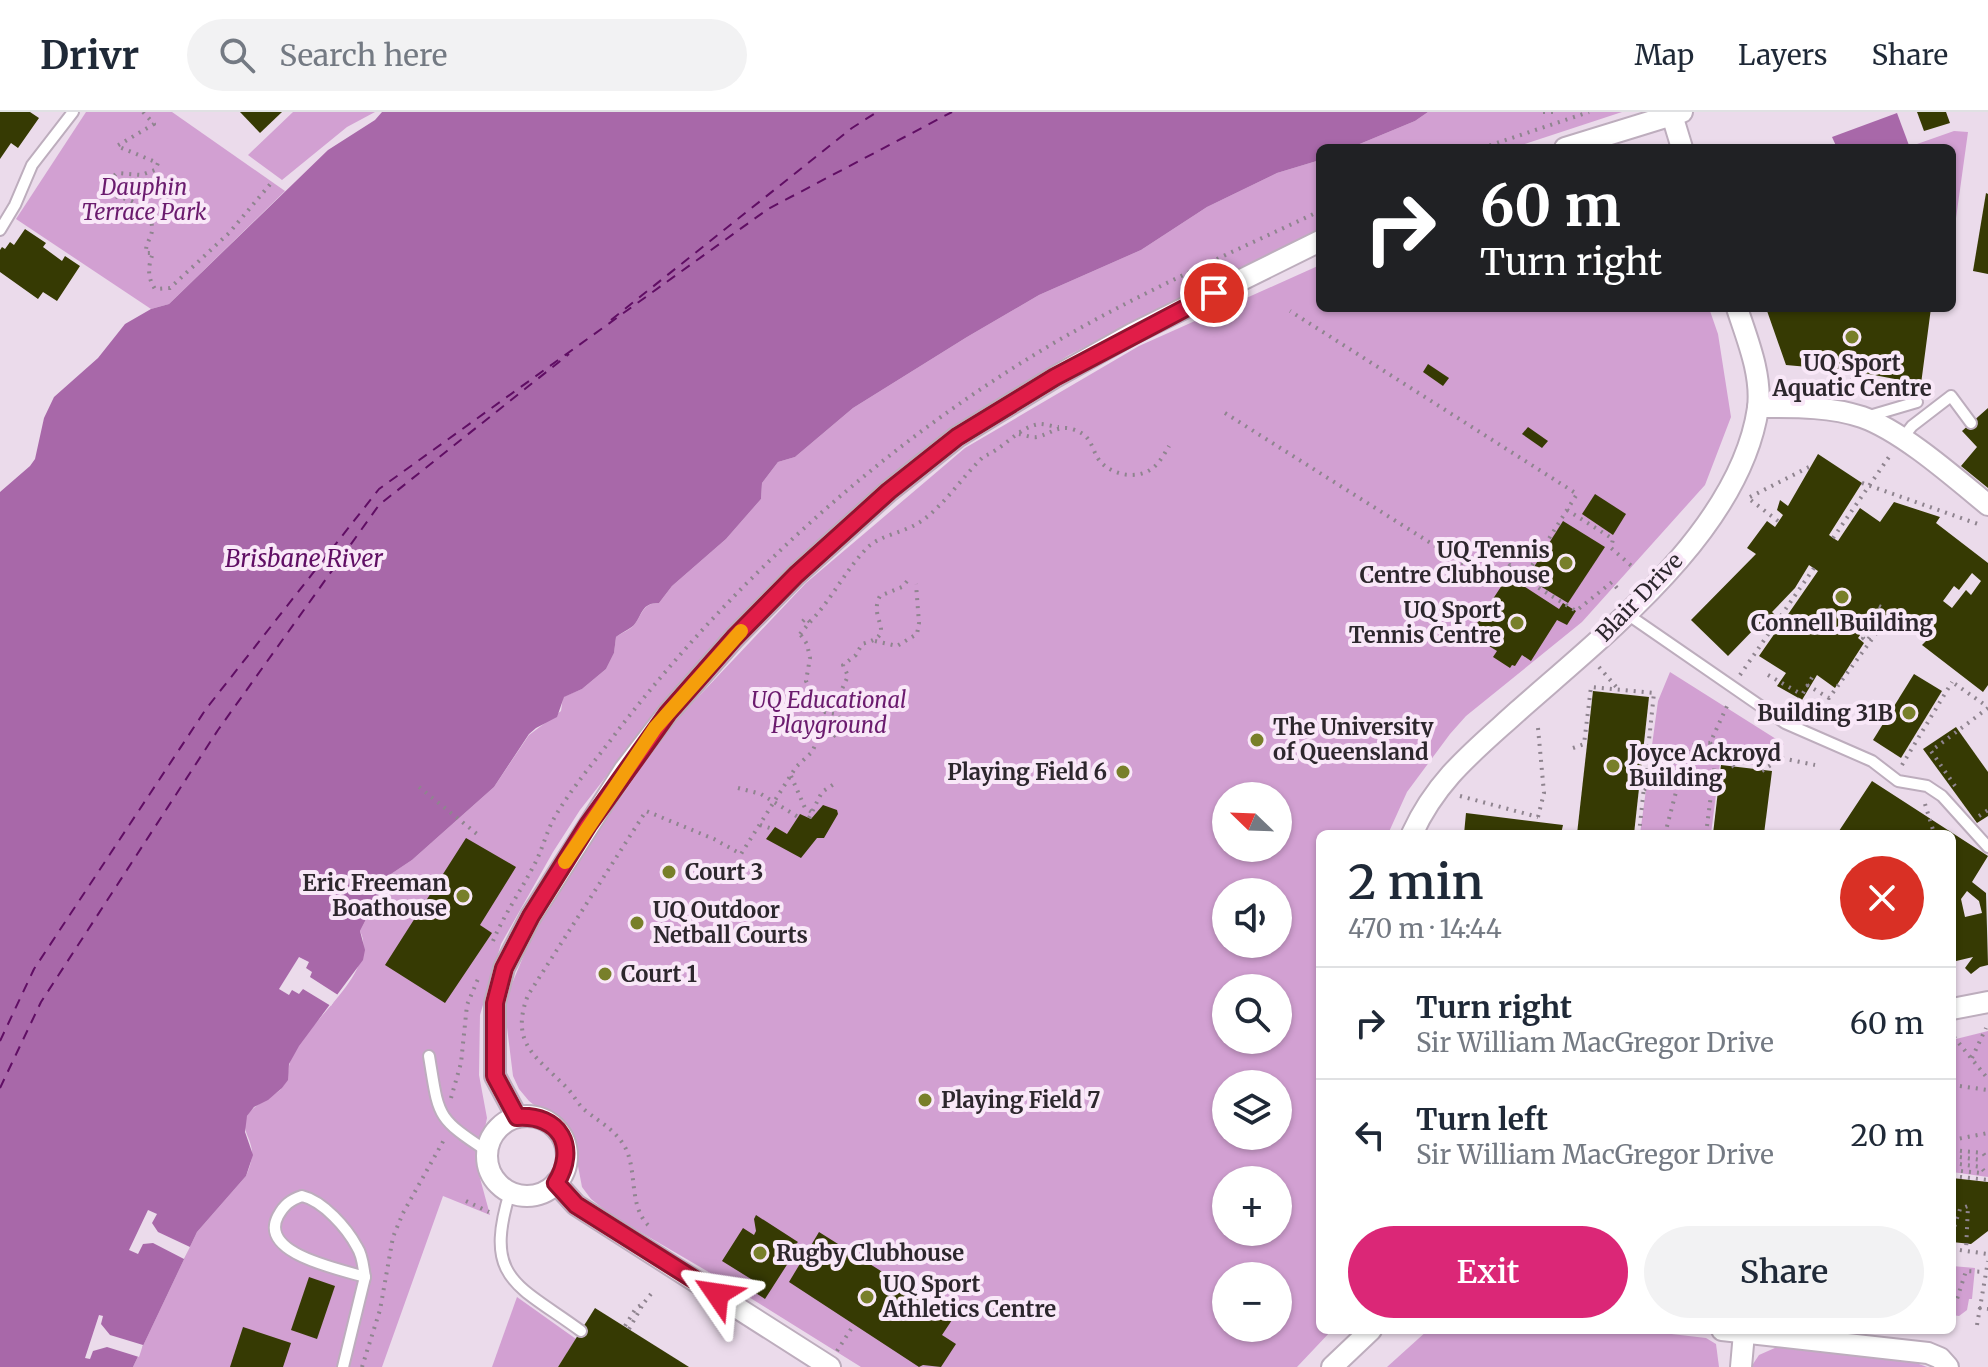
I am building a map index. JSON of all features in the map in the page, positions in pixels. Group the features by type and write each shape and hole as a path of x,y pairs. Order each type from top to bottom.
{"street":[{"path":"1578,144 1677,114 1681,144"},
{"path":"517,1117 495,1076 495,1003 504,968 531,916 621,776 668,713 734,638 796,575 889,491 957,437 1132,334 1316,243"},
{"name":"Blair Drive","path":"1414,830 1428,803 1454,768 1627,614 1671,569 1723,501 1745,454 1758,407 1754,359 1738,312"},
{"path":"1758,407 1826,409 1864,418 1902,439 1988,505"},
{"path":"1956,1008 1988,1002"},
{"path":"517,1117 542,1119 559,1133 567,1156 564,1170 556,1183 545,1192 533,1196 510,1192 493,1177 487,1151 498,1129 517,1117"},
{"path":"556,1183 576,1205 832,1361"},
{"path":"1332,1367 1367,1334"},
{"path":"1741,1367 1744,1334"},
{"path":"1785,1334 1928,1353 1940,1358 1948,1367"}],"lane":[{"path":"0,230 15,205 32,165 73,112"},
{"path":"1902,439 1912,426 1951,396 1971,423"},
{"path":"1864,418 1917,402"},
{"path":"1627,614 1785,723 1872,761 1898,781 1927,786 1942,796 1988,847"},
{"path":"429,1056 438,1110 451,1127 487,1151"},
{"path":"510,1192 501,1220 499,1243 507,1274 581,1331"},
{"path":"343,1367 365,1277 358,1247 311,1198 302,1196 291,1200 283,1208 275,1221 275,1234 280,1244 291,1252 365,1277"}],"path":[{"path":"143,112 154,124 117,146 158,163 155,170 141,175 117,173 100,189 108,196 145,209 151,218 154,230 145,246 146,253 153,253 149,265 150,282 155,289 170,288 229,233 272,182"},
{"path":"1543,112 1553,112"},
{"path":"1494,144 1589,112"},
{"path":"1225,413 1497,585 1510,565 1526,575 1577,494 1290,311"},
{"path":"1851,389 1853,371"},
{"path":"658,1232 642,1218 627,1151 614,1130 583,1109 568,1088 542,1066 526,1044 522,1032 522,1012 528,995 646,811 714,839 741,854 791,776 818,742 822,730 822,711 806,681 810,658 807,644 799,633 828,603 864,550 876,540 902,533 927,517 984,456 1039,424 1082,433 1110,470 1129,475 1149,471 1169,446"},
{"path":"1019,434 1035,438 1059,427"},
{"path":"1833,538 1902,439"},
{"path":"1778,521 1748,498 1811,466"},
{"path":"1862,483 1988,527"},
{"path":"1567,510 1613,539 1611,548 1635,569"},
{"path":"1738,677 1814,568"},
{"path":"1506,571 1576,611 1612,582 1617,588"},
{"path":"875,641 882,631 876,613 880,596 902,587 909,579"},
{"path":"822,711 836,702 848,676 843,665 856,655 862,644 875,641 897,646 917,634 916,584"},
{"path":"1885,621 1882,619 1867,641 1863,638 1881,607 1895,616 1888,627"},
{"path":"1807,685 1829,698 1891,613"},
{"path":"802,622 806,618 810,622"},
{"path":"1599,667 1619,690"},
{"path":"1795,707 1814,674"},
{"path":"1768,675 1801,694"},
{"path":"1887,773 1896,760 1903,765 1953,683 1988,708 1931,751 1962,795"},
{"path":"1573,748 1584,744 1591,687 1654,693 1639,830"},
{"path":"1710,743 1728,704"},
{"path":"822,711 837,714 844,725 830,740"},
{"path":"1460,796 1539,820 1544,793 1538,728"},
{"path":"1643,792 1698,742 1710,743 1734,767"},
{"path":"1666,830 1687,750"},
{"path":"1707,830 1715,763 1720,752"},
{"path":"1762,771 1781,758 1815,765"},
{"path":"791,776 805,808 812,814 822,792 834,784"},
{"path":"1916,784 1933,830"},
{"path":"419,787 477,834"},
{"path":"738,788 761,794 798,817"},
{"path":"1969,807 1977,818"},
{"path":"759,825 773,829"},
{"path":"1972,1058 1986,1028"},
{"path":"1956,1039 1988,1079"},
{"path":"1956,1086 1988,1090"},
{"path":"362,1367 380,1310 397,1225 451,1127"},
{"path":"1956,1139 1988,1133"},
{"path":"1956,1150 1983,1153 1985,1156 1982,1160 1956,1157"},
{"path":"1956,1164 1981,1167 1984,1171 1956,1170"},
{"path":"1956,1176 1988,1180"},
{"path":"466,1201 491,1213"},
{"path":"1956,1222 1960,1209 1968,1206 1966,1251"},
{"path":"1956,1250 1988,1254"},
{"path":"1977,1325 1988,1261"},
{"path":"1956,1302 1966,1271 1985,1272"},
{"path":"627,1327 636,1308 654,1290"},
{"path":"1981,1293 1988,1294"},
{"path":"1979,1308 1988,1309"},
{"path":"832,1361 853,1326"}],"green space":[{"name":"Dauphin Terrace Park","path":"86,112 172,112 285,191 169,304 151,309 16,219"},
{"path":"293,112 375,112 347,127 282,180 248,155"},
{"path":"1428,112 1622,112 1525,144 1360,144 1415,121"},
{"path":"1954,131 1968,132 1956,218 1956,144 1917,144"},
{"path":"1316,161 1316,231 1069,355 918,455 791,565 677,686 580,810 501,944 480,1015 479,1075 487,1118 477,1167 490,1215 443,1196 382,1367 133,1367 197,1232 246,1176 252,1153 245,1129 247,1116 254,1107 283,1087 297,1048 355,972 363,944 360,931 388,876 412,860 494,787 529,735 561,711 563,697 582,689 606,669 614,653 616,637 632,627 646,607 659,603 672,586 726,539 761,499 762,483 778,462 795,457 853,408 1039,295 1141,250 1207,207 1277,173"},
{"name":"UQ Educational Playground","path":"1316,267 1316,312 1710,312 1718,334 1731,417 1705,485 1582,622 1466,716 1407,792 1390,830 1316,830 1316,1334 1328,1334 1297,1367 861,1367 611,1215 591,1199 582,1187 573,1140 567,1131 529,1101 519,1089 513,1076 504,1003 538,921 664,733 806,583 965,448 1139,346"},
{"path":"1670,672 1784,744 1760,765 1720,763 1712,830 1641,830 1658,701"},
{"path":"1988,1031 1988,1177 1956,1173 1956,1039"},
{"path":"1956,1266 1975,1268 1972,1299 1969,1299 1967,1310 1956,1316"},
{"path":"517,1297 576,1339 558,1367 492,1367"},
{"path":"1424,1334 1672,1334 1706,1338 1716,1344 1719,1367 1387,1367"},
{"path":"1777,1347 1911,1361 1927,1367 1751,1367 1759,1355"}],"water":[{"name":"Brisbane River","path":"382,112 1428,112 1415,121 1360,144 1316,144 1316,161 1277,173 1207,207 1141,250 1039,295 853,408 795,457 778,462 762,483 761,499 726,539 672,586 659,603 646,607 634,625 616,637 614,653 606,669 582,689 564,697 557,717 529,734 494,787 412,860 388,876 360,931 365,950 363,960 299,1046 289,1064 288,1080 247,1116 245,1132 253,1155 246,1176 197,1232 133,1367 0,1367 0,492 35,459 44,418 54,397 98,358 125,324 151,309 169,304 328,150 375,120"},
{"path":"1897,113 1909,144 1835,144 1832,137"}],"pier":[{"path":"299,957 309,962 306,968 312,972 310,977 338,995 331,1006 303,989 299,994 292,990 289,995 279,989"},
{"path":"148,1210 157,1214 152,1223 158,1232 190,1247 184,1259 153,1243 143,1244 138,1254 129,1250"},
{"path":"99,1315 103,1316 101,1324 110,1335 143,1345 139,1357 107,1347 93,1351 90,1359 85,1358"}],"building":[{"path":"0,112 30,112 39,118 18,148 11,143 0,159"},
{"path":"240,112 282,112 260,133"},
{"path":"1917,112 1946,112 1950,123 1924,131"},
{"path":"1988,194 1988,274 1973,271"},
{"path":"25,229 46,243 43,247 62,261 65,256 80,266 57,301 43,292 38,299 0,272 0,250 10,242 14,245"},
{"name":"UQ Sport Aquatic Centre","path":"1767,312 1930,312 1921,384 1853,371 1786,365"},
{"path":"1428,364 1449,378 1443,386 1423,372"},
{"path":"1988,408 1988,488 1961,466 1977,447 1962,431"},
{"path":"1528,427 1548,441 1542,448 1522,434"},
{"path":"1818,454 1862,483 1829,535 1838,541 1860,508 1880,522 1894,502 1940,517 1936,523 1988,563 1988,685 1983,692 1922,645 1930,637 1902,615 1892,627 1874,615 1858,638 1864,643 1835,688 1817,675 1802,700 1777,686 1786,673 1759,656 1818,571 1809,565 1795,588 1772,612 1776,616 1764,628 1759,624 1728,656 1691,620 1756,554 1747,548 1767,521 1775,527 1783,515 1777,510 1780,500 1788,506","holes":["1972,573 1981,581 1971,595 1966,590 1952,608 1943,601 1954,586 1959,590"]},
{"path":"1595,494 1626,514 1613,535 1582,514"},
{"name":"UQ Tennis Centre Clubhouse","path":"1563,521 1605,547 1568,603 1527,578"},
{"name":"UQ Sport Tennis Centre","path":"1508,576 1559,609 1563,603 1576,611 1567,625 1557,620 1531,661 1522,655 1510,668 1493,657 1497,651 1470,634"},
{"name":"Building 31B","path":"1914,674 1942,691 1901,758 1873,740"},
{"name":"Joyce Ackroyd Building","path":"1593,691 1649,697 1634,830 1577,830"},
{"path":"1956,727 1988,772 1988,816 1977,823 1923,749"},
{"path":"1721,765 1772,771 1765,830 1713,830"},
{"path":"1872,781 1948,830 1840,830"},
{"path":"823,805 837,810 838,814 824,838 817,838 801,858 766,839 775,827 787,834 800,814 811,819"},
{"path":"1466,813 1563,825 1562,830 1464,830"},
{"path":"1956,835 1988,856 1972,882 1986,893 1988,965 1971,974 1965,968 1973,957 1956,961","holes":["1967,891 1979,901 1982,913 1965,917 1961,899"]},
{"name":"Eric Freeman Boathouse","path":"466,838 516,867 480,925 492,933 445,1003 385,965"},
{"path":"1956,1178 1988,1182 1988,1231 1971,1244 1956,1242"},
{"name":"Rugby Clubhouse","path":"756,1215 798,1242 796,1244 799,1246 765,1299 754,1292 759,1284 722,1261 743,1228 754,1235"},
{"name":"UQ Sport Athletics Centre","path":"819,1232 954,1317 942,1335 956,1344 941,1367 919,1367 789,1282"},
{"path":"309,1277 335,1286 317,1339 291,1330"},
{"path":"595,1308 689,1367 558,1367"},
{"path":"243,1327 291,1343 283,1367 230,1367"}],"ferry route":[{"path":"611,320 852,128 877,112"},
{"path":"0,1041 34,969 206,709 379,489 768,209 952,112"},
{"path":"0,1088 41,1002 218,730 379,505 569,354"}],"slow traffic":[{"path":"565,862 655,728 741,631"}],"place":[{"name":"UQ Sport Aquatic Centre","path":"1852,337"},
{"name":"UQ Tennis Centre Clubhouse","path":"1566,563"},
{"name":"Connell Building","path":"1842,597"},
{"name":"UQ Sport Tennis Centre","path":"1517,623"},
{"name":"Building 31B","path":"1909,713"},
{"name":"The University of Queensland","path":"1257,740"},
{"name":"Joyce Ackroyd Building","path":"1613,766"},
{"name":"Playing Field 6","path":"1123,772"},
{"name":"Court 3","path":"669,872"},
{"name":"Eric Freeman Boathouse","path":"463,896"},
{"name":"UQ Outdoor Netball Courts","path":"637,923"},
{"name":"Court 1","path":"605,974"},
{"name":"Playing Field 7","path":"925,1100"},
{"name":"Rugby Clubhouse","path":"760,1253"},
{"name":"UQ Sport Athletics Centre","path":"867,1297"}],"route":[{"path":"717,1294 576,1205 556,1183 564,1170 567,1156 559,1133 542,1119 517,1117 495,1076 495,1003 504,968 542,898 616,782 655,728 734,638 796,575 889,491 957,437 1055,377 1214,293"}]}
